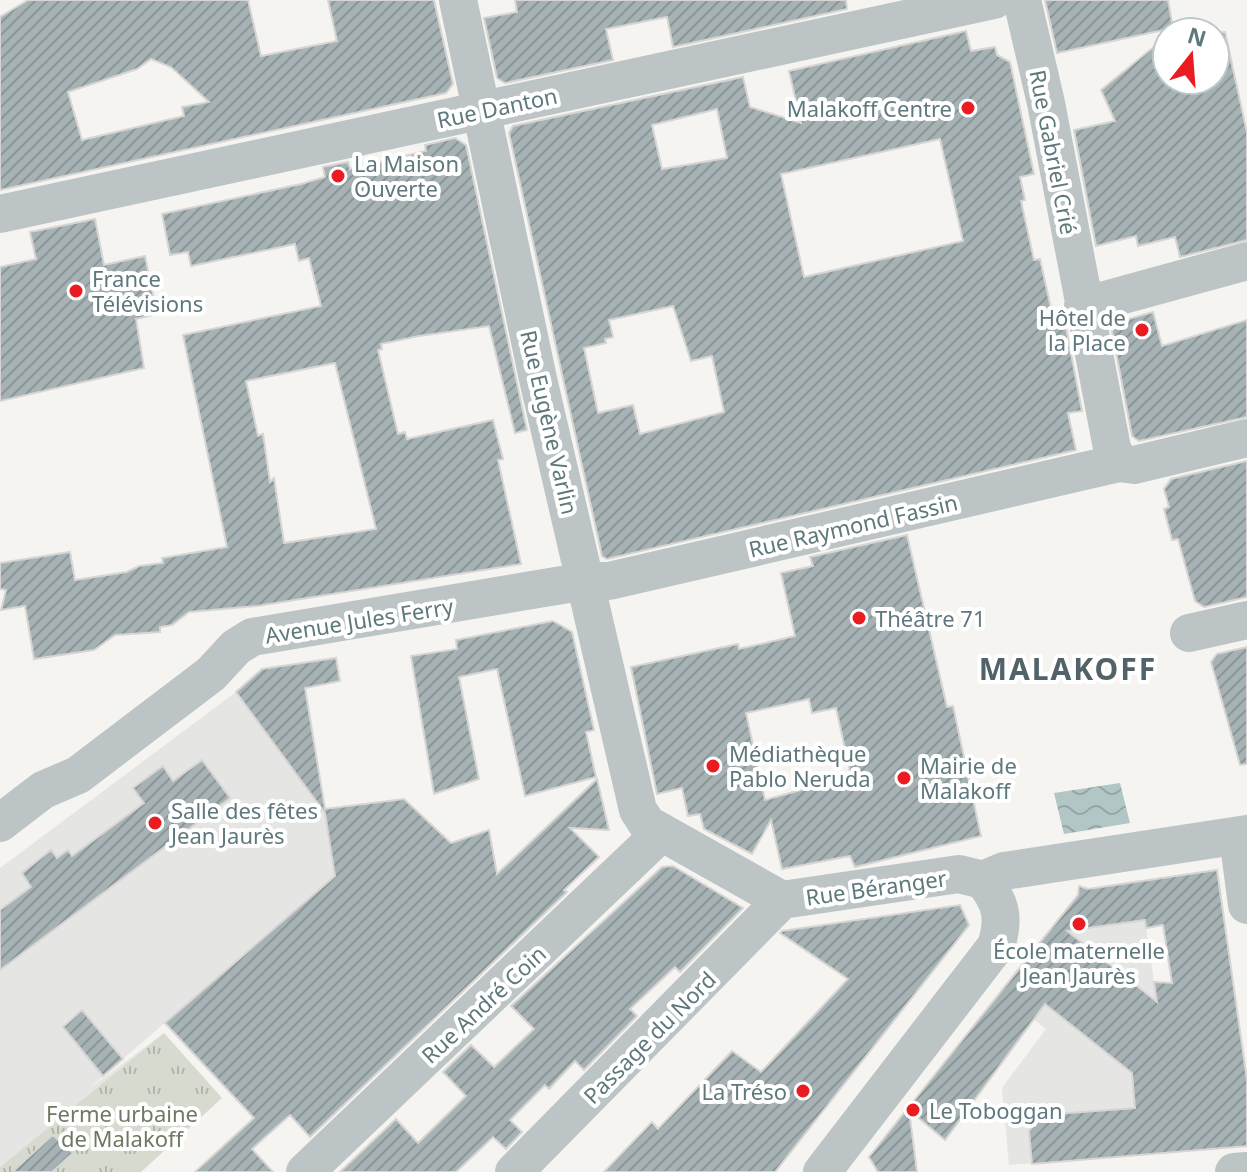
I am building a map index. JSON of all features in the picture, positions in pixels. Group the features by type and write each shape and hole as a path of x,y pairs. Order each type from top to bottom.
{"street":[{"name":"Rue Eugène Varlin","path":"458,0 538,379 638,810 660,834"},
{"name":"Rue Danton","path":"0,214 994,0"},
{"name":"Rue Gabriel Crié","path":"1022,0 1046,103 1083,306"},
{"path":"1119,463 1112,448 1083,306 1247,261"},
{"name":"Rue Raymond Fassin","path":"586,581 609,581 1119,463 1134,465 1247,438"},
{"name":"Avenue Jules Ferry","path":"0,823 43,790 78,775 211,674 236,647 252,637 586,581"},
{"path":"1189,633 1247,620"},
{"name":"Rue Béranger","path":"660,834 782,900 959,874 983,880 1004,871 1242,835"},
{"name":"Rue André Coin","path":"305,1172 660,834"},
{"path":"1242,835 1247,905"},
{"path":"822,1172 996,946 1003,925 999,898 983,880"},
{"name":"Passage du Nord","path":"514,1172 782,900"},
{"path":"1234,1172 1247,1171"}],"shaded area":[{"path":"236,692 325,808 335,876 87,1090 164,1033 0,1167 0,868"},
{"path":"1139,880 1179,1152 1009,1165 1002,1088 1046,1029 999,992 1080,891"}],"green space":[{"name":"Ferme urbaine de Malakoff","path":"164,1033 222,1098 141,1172 0,1172 0,1167"}],"water":[{"path":"1120,783 1130,823 1064,834 1054,793"}],"building":[{"path":"28,0 248,0 261,56 337,41 328,0 434,0 453,84 446,93 0,190 0,17","holes":["151,59 171,67 209,102 182,107 184,116 82,140 68,92 137,69"]},
{"path":"515,0 846,0 847,9 673,47 667,17 606,29 613,60 505,83 497,78 484,18 517,12"},
{"path":"1045,0 1168,0 1171,16 1151,16 1151,33 1057,53"},
{"path":"966,31 971,51 995,47 997,55 1010,62 1034,174 1020,177 1025,200 1021,201 1034,260 1040,259 1052,313 1062,311 1064,317 1082,411 1068,413 1076,450 607,559 602,556 509,133 513,126 743,77 750,107 801,123 789,71","holes":["717,109 727,158 662,169 652,125","940,139 963,241 804,277 781,174","673,306 691,361 712,356 724,412 640,434 633,405 598,413 584,348 606,343 605,339 613,337 609,320"]},
{"path":"1151,49 1151,96 1231,96 1231,60 1247,133 1247,240 1180,257 1175,237 1138,246 1136,236 1096,246 1074,130 1115,121 1101,90"},
{"path":"455,138 466,145 527,430 515,433 489,326 381,344 382,349 378,350 398,434 405,432 407,439 493,420 503,459 498,460 521,564 257,606 189,612 172,625 160,627 160,632 115,635 94,650 34,659 25,606 1,610 6,590 0,589 0,563 70,552 75,580 127,572 139,566 163,563 162,558 227,547 183,335 321,306 309,258 299,261 295,244 191,266 188,252 170,255 162,214 301,184 325,177 323,167 348,162 350,169 426,151 425,145","holes":["335,363 376,529 284,543 274,478 270,482 263,434 258,436 246,381"]},
{"name":"France Télévisions","path":"95,219 104,265 145,256 157,314 136,319 144,368 0,401 0,267 36,259 30,232"},
{"path":"1153,312 1162,346 1247,320 1247,417 1139,441 1132,436 1112,331 1118,322"},
{"path":"1247,461 1247,597 1204,607 1195,601 1178,539 1172,540 1164,509 1169,507 1164,489 1171,479"},
{"path":"907,535 947,707 953,706 981,836 855,867 850,856 782,869 771,820 752,854 704,829 700,814 688,816 682,788 657,794 631,667 738,644 739,649 795,636 781,573 813,566 810,557","holes":["809,699 812,713 836,708 851,776 765,800 746,713"]},
{"path":"553,621 572,632 594,730 586,732 596,777 525,796 497,669 459,677 479,779 434,794 411,656 457,649 456,640"},
{"path":"1247,647 1247,764 1240,765 1211,662 1217,654"},
{"path":"336,658 340,681 305,688 325,809 404,799 451,843 489,830 497,874 597,779 609,830 570,828 599,857 564,890 567,892 310,1137 290,1115 252,1149 273,1172 195,1172 254,1118 165,1023 335,876 325,813 236,692 262,669"},
{"path":"202,760 230,798 0,970 0,910 31,887 22,873 51,850 57,858 68,850 72,856 144,803 133,788 163,766 173,781"},
{"path":"673,866 743,908 680,972 675,967 630,1009 637,1016 584,1070 575,1061 549,1089 545,1085 510,1120 522,1132 506,1149 493,1137 456,1172 340,1172 396,1119 418,1143 466,1096 443,1072 471,1045 494,1067 534,1029 511,1006 662,867"},
{"path":"1217,870 1247,1080 1247,1146 1032,1164 1029,1131 1042,1115 1135,1108 1132,1073 1045,1004 945,1140 909,1110 917,1172 878,1172 869,1157 1078,895 1079,886 1088,889","holes":["1145,920 1146,928 1163,925 1172,983 1154,982 1157,1002 1067,931"]},
{"path":"960,905 969,925 775,1172 604,1172 652,1122 658,1129 732,1051 761,1072 848,979 780,933 782,931"},
{"path":"82,1010 123,1059 103,1076 63,1027"},
{"path":"53,1135 73,1153 52,1172 12,1172"}],"place":[{"name":"Malakoff Centre","path":"968,108"},
{"name":"La Maison Ouverte","path":"338,176"},
{"name":"France Télévisions","path":"76,291"},
{"name":"Hôtel de la Place","path":"1142,330"},
{"name":"Théâtre 71","path":"859,618"},
{"name":"Médiathèque Pablo Neruda","path":"713,766"},
{"name":"Mairie de Malakoff","path":"904,778"},
{"name":"Salle des fêtes Jean Jaurès","path":"155,823"},
{"name":"École maternelle Jean Jaurès","path":"1079,924"},
{"name":"La Tréso","path":"803,1091"},
{"name":"Le Toboggan","path":"913,1110"}],"district":[{"name":"MALAKOFF","path":"1068,668"}]}
